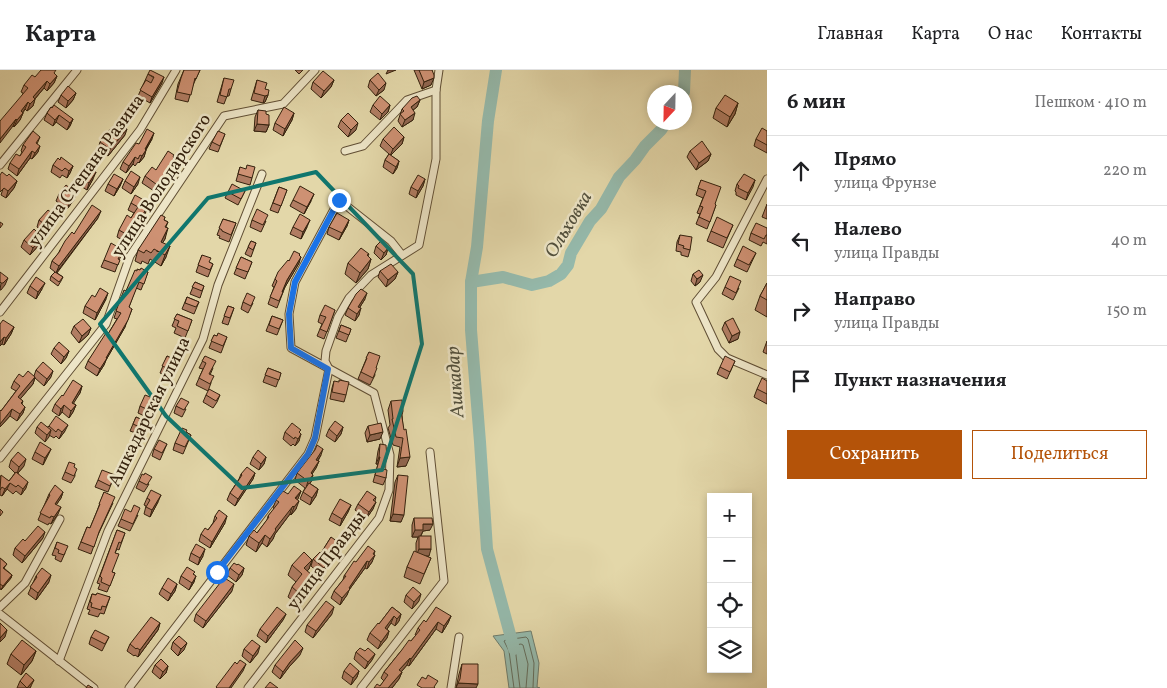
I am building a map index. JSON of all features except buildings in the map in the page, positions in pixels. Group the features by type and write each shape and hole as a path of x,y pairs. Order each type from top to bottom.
{"street":[{"path":"0,164 77,70"},
{"name":"улица Степана Разина","path":"0,312 140,130 176,70"},
{"name":"улица Володарского","path":"0,458 106,324 130,256 224,116 282,104 315,70"},
{"path":"129,688 308,454 315,438 328,369 324,362 326,351 338,317 349,298 371,275 419,245 436,159 436,90 439,70"},
{"path":"344,151 363,146 407,100 436,90"},
{"name":"Ашкадарская улица","path":"59,661 108,531 203,339 218,285 262,174"},
{"path":"767,179 716,277 696,302 718,349 727,358 767,376"},
{"name":"улица Правды","path":"248,688 379,518 389,490 390,455 374,393 291,348 289,314 295,282 339,200 391,241 402,254"},
{"path":"361,688 444,581 430,452"},
{"path":"0,607 25,583 60,519"},
{"path":"0,614 94,688"},
{"path":"451,688 459,637"}],"highlighted area":[{"path":"316,172 413,274 422,344 382,470 242,488 166,416 100,324 208,198"}],"water":[{"path":"531,631 539,663 537,687 540,688 509,688 504,651 493,636"}],"waterway":[{"name":"Ашкадар","path":"496,70 488,121 477,247 471,282 471,330 487,549 514,649"},
{"name":"Ольховка","path":"684,85 685,70"},
{"name":"Ольховка","path":"471,282 503,277 532,285 549,281 561,274 568,265 571,253 590,221 601,209 619,177 661,130"}],"route":[{"path":"217,572 308,454 315,438 328,369 291,348 289,314 295,282 339,200"}]}
